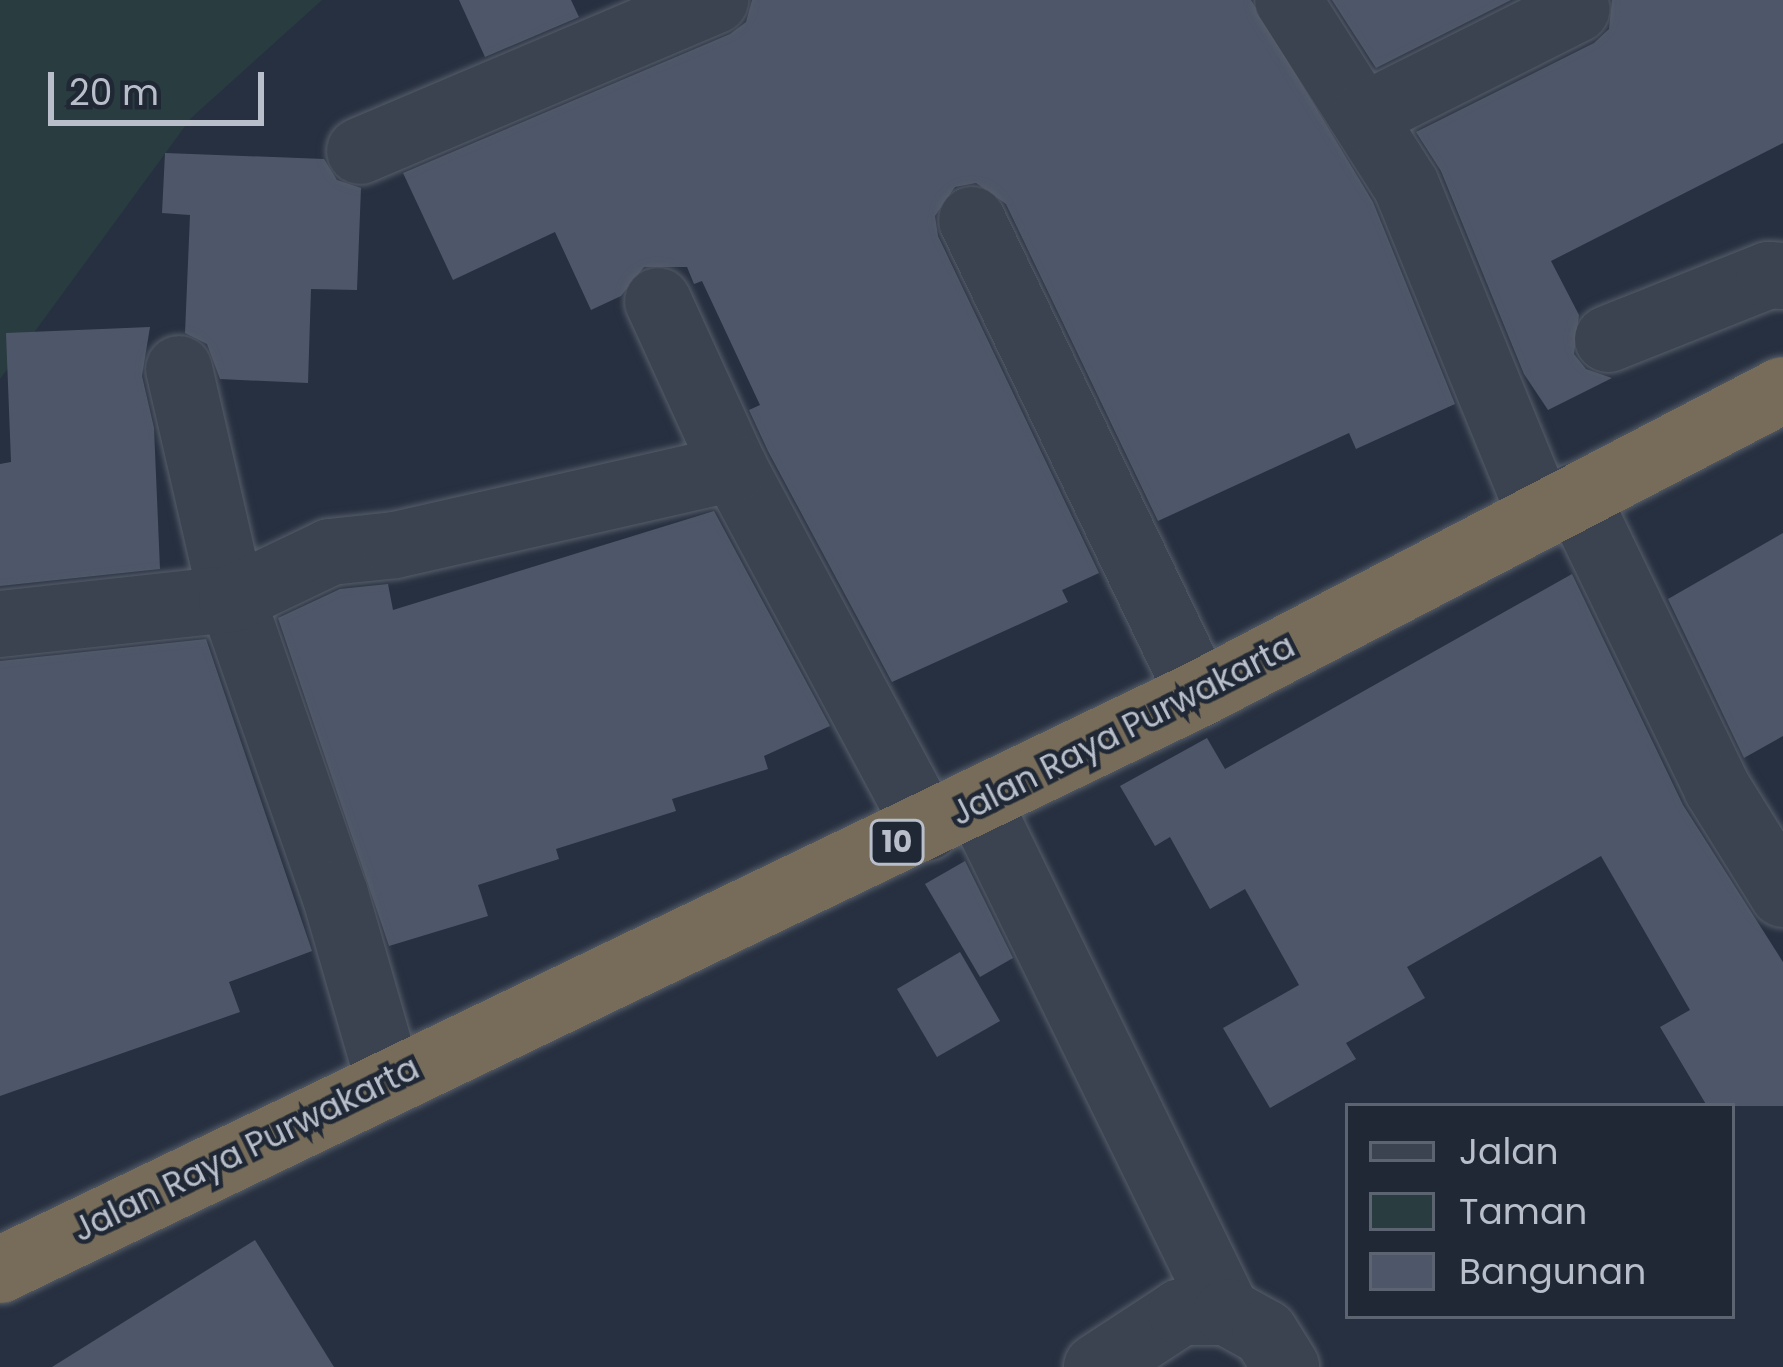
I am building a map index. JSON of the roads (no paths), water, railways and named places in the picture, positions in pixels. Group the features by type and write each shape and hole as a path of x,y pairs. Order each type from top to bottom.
{"highway":[{"name":"Jalan Raya Purwakarta","path":"0,1270 388,1078 953,815 1199,694 1783,390"}],"street":[{"path":"360,151 715,0"},
{"path":"1288,0 1406,185 1558,506 1717,788 1783,894"},
{"path":"1364,116 1576,8"},
{"path":"972,220 1199,694"},
{"path":"1608,339 1769,275 1783,276"},
{"path":"658,301 734,468 953,815 1227,1312"},
{"path":"179,369 232,599 335,894 388,1078"},
{"path":"0,624 232,599 330,552 734,468"},
{"path":"1097,1367 1181,1312 1227,1312 1265,1333 1286,1367"}]}
